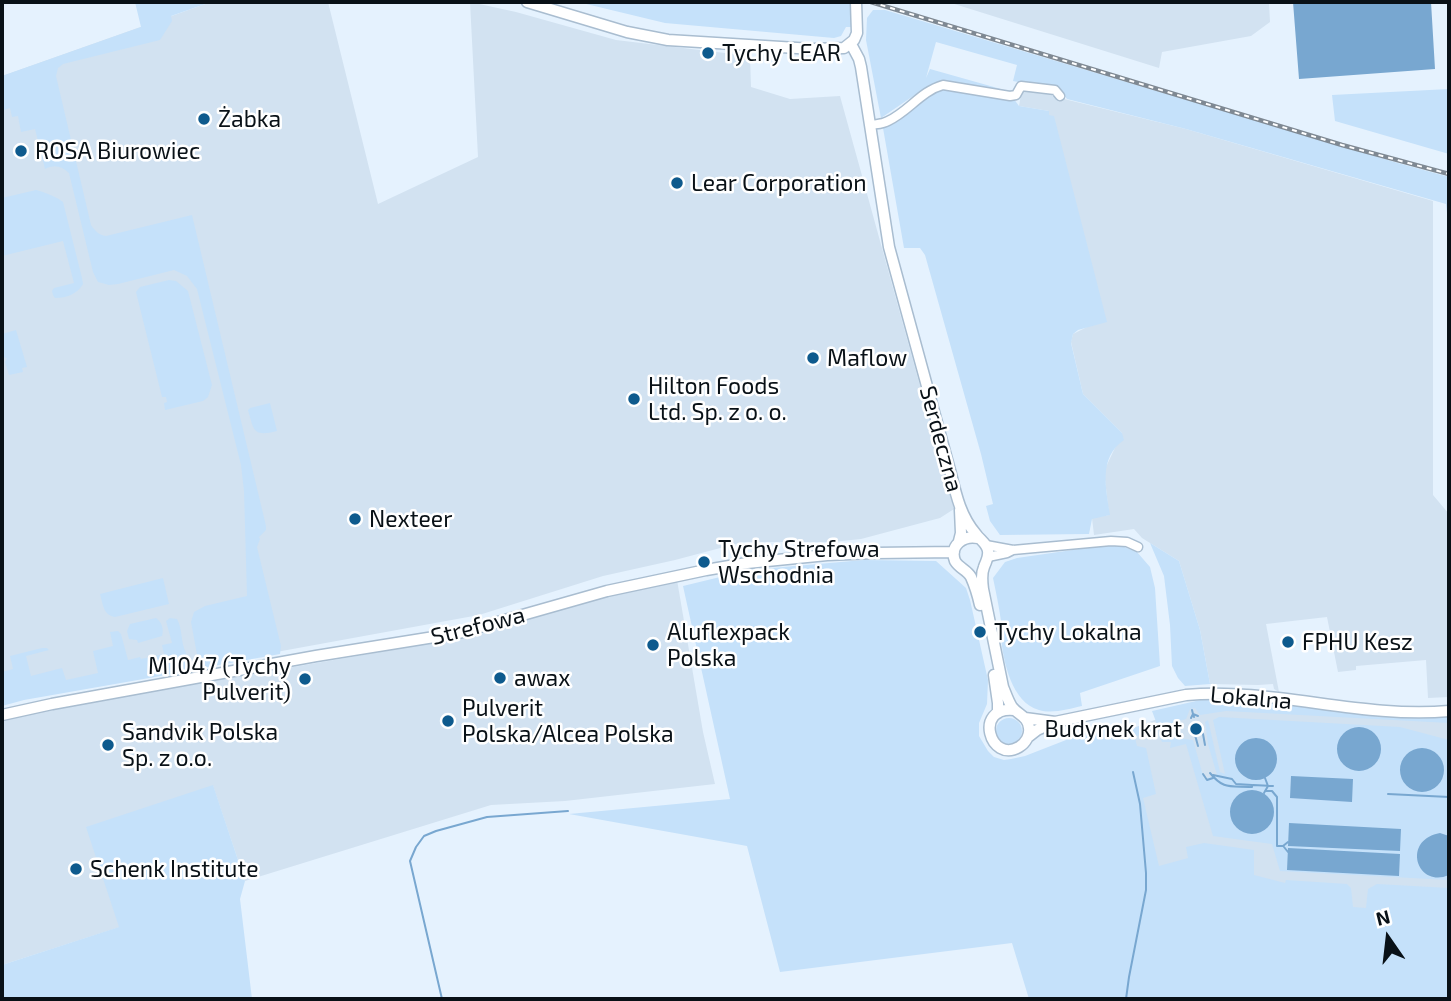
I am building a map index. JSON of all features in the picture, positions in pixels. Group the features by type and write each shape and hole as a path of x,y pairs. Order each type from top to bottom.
{"street":[{"path":"527,2 627,32 668,40 813,49 844,48 851,44"},
{"name":"Serdeczna","path":"856,2 857,33 851,44 859,59 889,247 960,508 959,541"},
{"path":"871,125 885,123 898,116 932,88 943,85 1010,96 1016,95 1021,86 1055,90 1060,96"},
{"name":"Serdeczna","path":"960,508 978,538"},
{"path":"998,713 996,683 981,608 972,579 966,570 958,565 954,552 959,541 966,537 978,538 986,545 1013,550 1111,541 1127,542 1138,547"},
{"path":"986,545 983,589 1003,687 1014,710"},
{"path":"966,570 976,570 986,561 1013,550"},
{"name":"Strefowa","path":"2,716 316,656 449,635 607,591 706,570 836,554 954,552"},
{"name":"Lokalna","path":"1028,737 1055,722 1202,693 1379,711 1449,711"},
{"path":"1014,710 1026,718 1029,726 1028,737 1025,742 1010,750 999,747 991,739 989,727 998,713 1014,710"},
{"name":"Lokalna","path":"1026,718 1055,722"}],"shaded area":[{"path":"135,2 211,2 171,16 172,21 160,40 63,64 58,68 56,76 91,225 96,231 106,236 192,215 266,526 266,530 259,537 257,547 281,646 280,654 202,668 199,665 191,622 194,612 205,606 247,596 241,465 197,289 187,276 174,270 118,284 98,282 93,272 69,173 58,166 45,169 35,129 21,132 18,116 12,117 10,108 4,110 2,101 2,76 141,27"},
{"path":"211,2 328,2 378,204 478,157 470,2 616,40 750,56 751,87 790,99 840,96 954,509 940,518 861,539 832,542 743,542 603,576 479,615 2,701 2,76"},
{"path":"578,2 845,2 851,4 851,27 846,27 841,36 834,38 665,23"},
{"path":"948,2 1269,2 1270,22 1251,36 1162,52 1159,68"},
{"path":"873,10 885,10 1449,177 1449,231 1446,204 1186,129 1067,99 1060,90 1013,81 1017,65 936,42 926,78 930,69 1008,91 1019,106 1049,111 1049,115 1054,116 1107,322 1078,330 1073,334 1071,343 1083,394 1122,433 1124,440 1116,447 1107,465 1106,484 1110,515 1092,519 1089,534 1000,535 990,521 986,506 993,504 981,454 925,255 920,248 904,248 883,128 897,122 936,91 922,90 881,118 866,40 867,18"},
{"path":"1022,89 1052,93 1052,96 1186,129 1433,201 1433,495 1449,514 1449,697 1428,698 1426,660 1356,666 1356,670 1338,672 1327,617 1266,624 1279,692 1274,689 1273,684 1210,684 1200,630 1179,561 1142,538 1134,529 1094,535 1092,518 1109,515 1104,471 1122,433 1083,394 1071,342 1073,334 1089,326 1049,111 1019,106"},
{"path":"1449,89 1449,154 1335,121 1332,95"},
{"path":"36,190 63,202 83,284 68,296 55,298 52,291 54,288 74,283 63,241 2,256 2,198"},
{"path":"169,280 176,281 188,291 212,385 208,397 203,401 165,410 166,397 162,397 136,292 140,287"},
{"path":"16,330 27,367 22,368 23,372 9,375 5,362 7,358 2,357 2,334"},
{"path":"270,403 277,431 259,433 253,427 248,410"},
{"path":"1150,543 1179,561 1200,630 1210,684 1185,686 1172,666 1164,576"},
{"path":"1107,545 1137,552 1150,567 1155,588 1160,666 1080,693 1082,706 1044,711 1030,706 1016,690 1007,669 993,578 1005,562 1017,558"},
{"path":"864,560 936,561 966,588 988,680 987,704 979,723 979,736 994,757 1004,760 1025,756 1102,726 1113,736 1142,725 1144,731 1135,738 1137,746 1146,748 1156,794 1143,798 1159,866 1188,858 1186,847 1204,843 1254,850 1254,875 1285,883 1286,880 1347,884 1351,888 1353,907 1366,908 1368,889 1377,884 1449,888 1449,999 1029,999 1012,943 780,972 747,846 569,814 730,799 683,586 749,570"},
{"path":"163,578 169,604 115,617 108,614 104,608 100,594"},
{"path":"677,580 703,732 715,784 565,801 491,805 245,881 213,786 120,927 2,965 2,720 478,635 546,611"},
{"path":"156,618 162,626 162,636 138,643 137,640 129,639 127,631 130,624"},
{"path":"170,618 179,622 189,671 2,706 2,672 13,669 10,656 47,648 49,650 26,656 31,676 62,668 66,680 98,673 93,651 113,646 110,632 118,631 121,634 128,660 164,654 162,645 172,643 166,621"},
{"path":"1222,698 1387,715 1449,717 1449,723 1226,711 1200,715 1195,708 1190,709 1186,719 1158,727 1152,711 1205,699"},
{"path":"1208,700 1387,715 1449,717 1449,917 1430,935 1138,876 1112,736"},
{"path":"1219,717 1400,727 1449,740 1449,880 1280,871 1272,844 1213,836 1186,744 1170,748 1171,742 1162,742 1159,734 1172,730 1176,738 1193,740 1204,779 1217,775 1208,744 1205,722 1208,720 1220,772 1225,774 1213,720"},
{"path":"1009,718 1018,722 1022,731 1018,740 1009,744 1000,740 996,731 1000,722"},
{"path":"213,785 245,881 240,899 252,999 2,999 2,965 119,927 86,827"}],"water":[{"path":"1293,2 1431,2 1435,69 1299,79"},
{"path":"1359,727 1375,733 1381,749 1375,765 1359,771 1343,765 1337,749 1343,733"},
{"path":"1256,738 1271,744 1277,759 1271,774 1256,780 1241,774 1235,759 1241,744"},
{"path":"1422,748 1438,754 1444,770 1438,786 1422,792 1406,786 1400,770 1406,754"},
{"path":"1291,776 1353,779 1352,802 1290,798"},
{"path":"1252,790 1267,797 1274,812 1267,827 1252,834 1237,827 1230,812 1237,797"},
{"path":"1289,823 1401,829 1400,851 1288,846"},
{"path":"1440,833 1449,836 1449,875 1438,878 1422,870 1417,853 1420,844 1428,837"},
{"path":"1288,848 1400,854 1399,876 1287,870"}],"waterway":[{"path":"1191,718 1192,710"},
{"path":"1194,717 1193,714 1198,716"},
{"path":"1203,734 1205,745"},
{"path":"1195,735 1198,746"},
{"path":"1126,999 1146,890 1140,804 1133,772"},
{"path":"1210,773 1223,784 1249,787"},
{"path":"1203,774 1207,780 1213,778"},
{"path":"1213,775 1232,779 1236,784 1252,785 1250,787"},
{"path":"1264,793 1268,786 1265,778"},
{"path":"1253,785 1273,786"},
{"path":"1265,791 1272,791 1277,797 1277,846 1288,842"},
{"path":"1388,794 1449,797"},
{"path":"442,999 410,861 416,847 424,836 487,817 568,811"},
{"path":"1284,847 1288,852"}],"railway":[{"path":"871,2 1342,145 1449,174"}],"place":[{"name":"Tychy LEAR","path":"708,53"},
{"name":"Żabka","path":"204,119"},
{"name":"ROSA Biurowiec","path":"21,151"},
{"name":"Lear Corporation","path":"677,183"},
{"name":"Maflow","path":"813,358"},
{"name":"Hilton Foods Ltd. Sp. z o. o.","path":"634,399"},
{"name":"Nexteer","path":"355,519"},
{"name":"Tychy Strefowa Wschodnia","path":"704,562"},
{"name":"Tychy Lokalna","path":"980,632"},
{"name":"FPHU Kesz","path":"1288,642"},
{"name":"Aluflexpack Polska","path":"653,645"},
{"name":"awax","path":"500,678"},
{"name":"M1047 (Tychy Pulverit)","path":"305,679"},
{"name":"Pulverit Polska/Alcea Polska","path":"448,721"},
{"name":"Budynek krat","path":"1196,729"},
{"name":"Sandvik Polska Sp. z o.o.","path":"108,745"},
{"name":"Schenk Institute","path":"76,869"}]}
